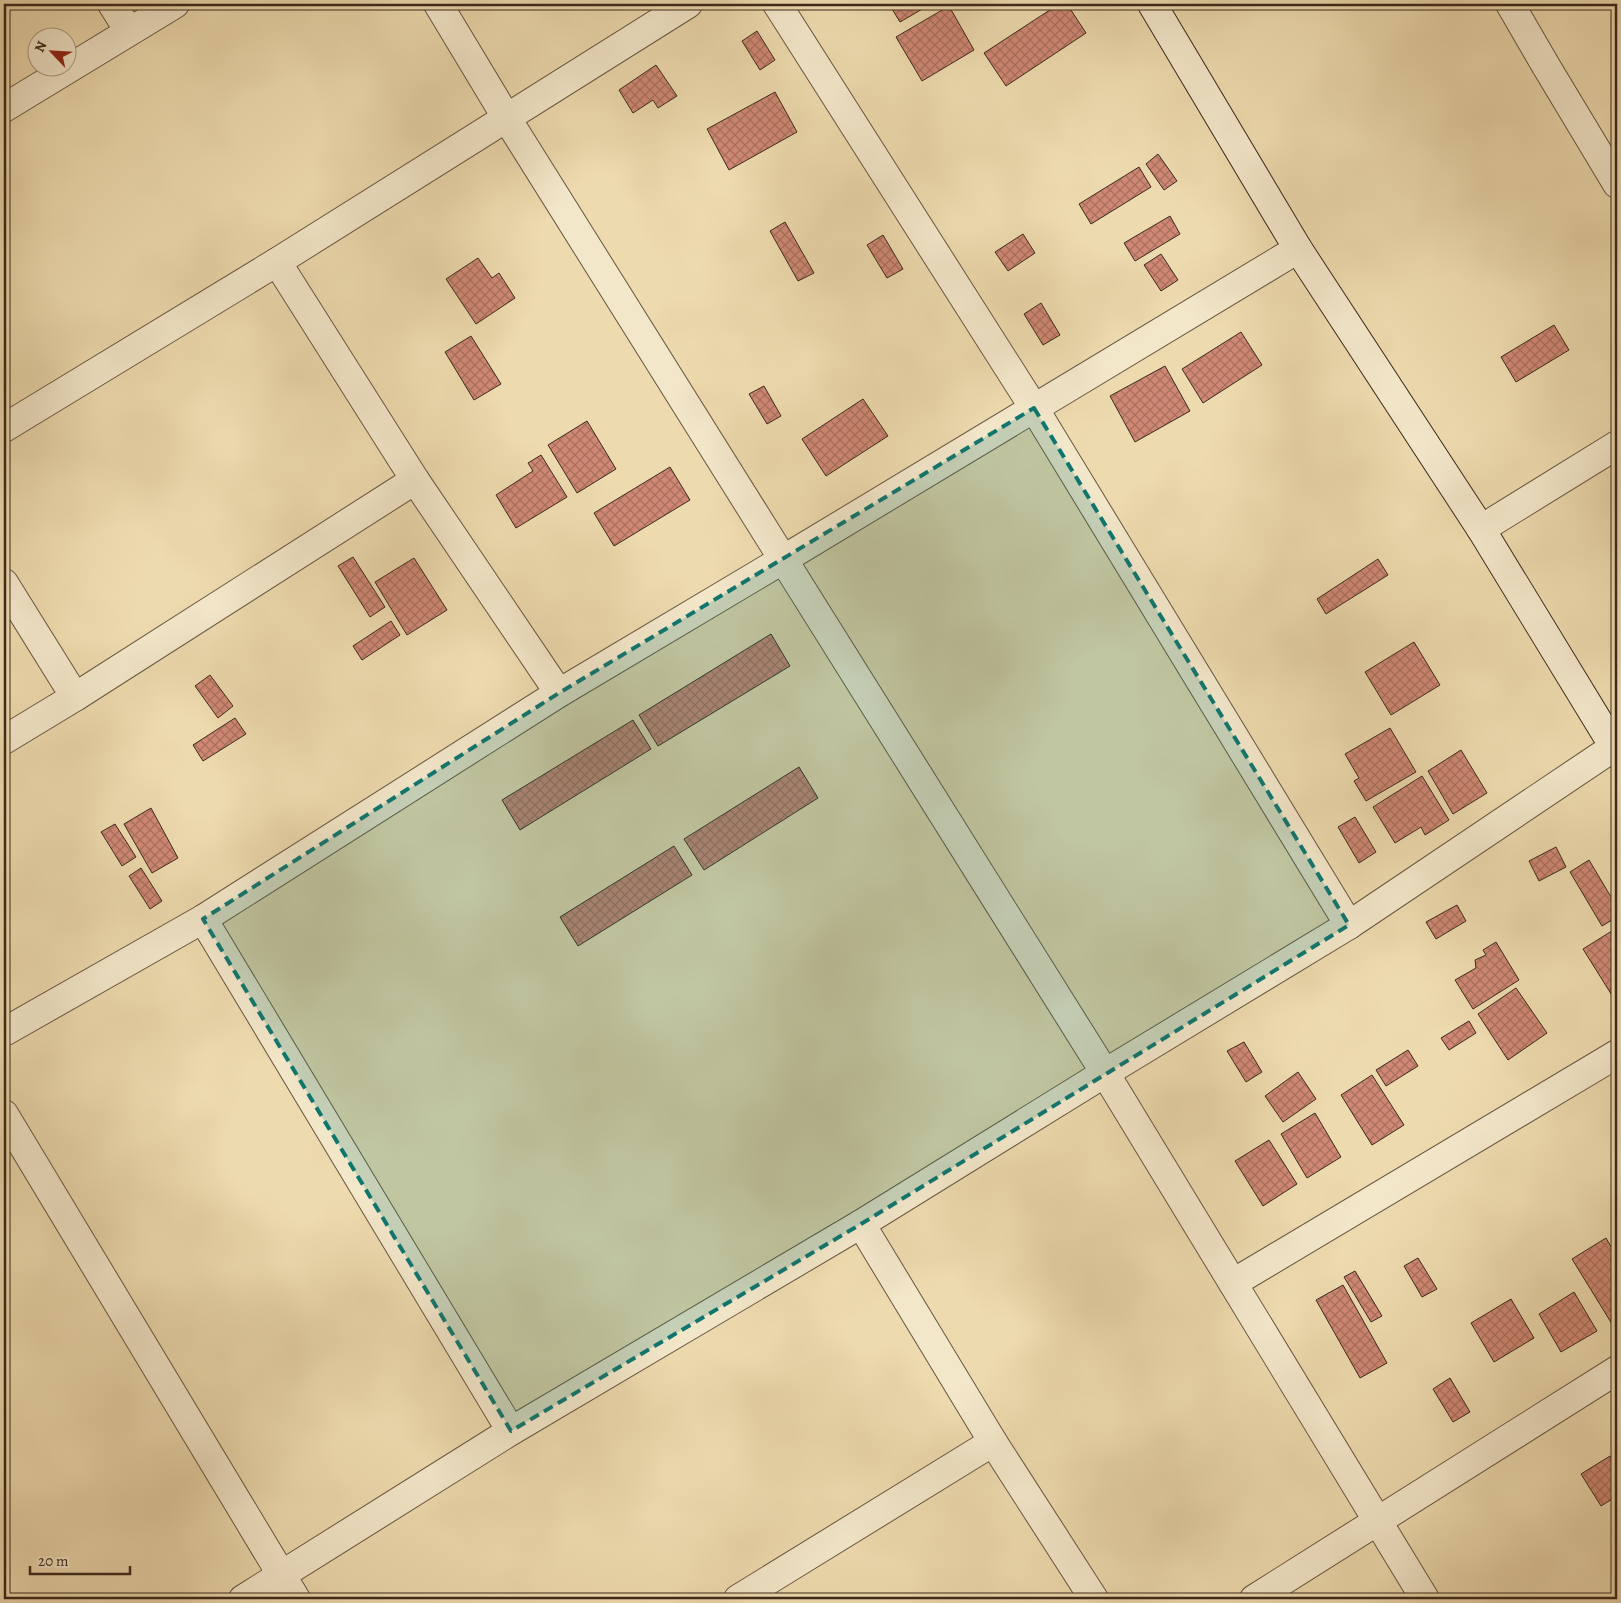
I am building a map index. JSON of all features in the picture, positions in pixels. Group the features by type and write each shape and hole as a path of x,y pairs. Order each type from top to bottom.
{"street":[{"path":"112,4 129,31"},
{"path":"4,108 175,4"},
{"path":"438,4 506,117 1105,1073 1425,1599"},
{"path":"4,428 277,262 688,4"},
{"path":"777,4 1034,408 1349,925"},
{"path":"243,1599 511,1431 861,1224 1349,925 1615,750 1481,529 1298,249 1152,4"},
{"path":"1510,4 1617,184"},
{"path":"4,1032 203,919 559,693 1298,249"},
{"path":"277,262 415,480 559,693"},
{"path":"1481,529 1617,445"},
{"path":"4,740 75,697 415,480"},
{"path":"4,583 75,697"},
{"path":"203,919 511,1431"},
{"path":"1233,1283 1617,1054"},
{"path":"4,1114 296,1599"},
{"path":"861,1224 993,1442 1094,1599"},
{"path":"1254,1599 1617,1370"},
{"path":"738,1599 993,1442"}],"highlighted area":[{"path":"1034,408 1349,925 861,1224 511,1431 203,919 559,693"}],"building":[{"path":"889,4 931,4 900,22"},
{"path":"1059,4 1067,4 1086,33 1006,86 984,53"},
{"path":"949,6 974,50 922,81 896,37"},
{"path":"757,31 775,60 760,70 742,41"},
{"path":"656,65 677,96 658,108 653,100 633,113 619,90"},
{"path":"775,92 797,132 729,170 707,129"},
{"path":"1158,154 1177,181 1164,190 1146,164"},
{"path":"1139,167 1151,187 1091,224 1079,204"},
{"path":"1170,216 1180,234 1135,261 1124,243"},
{"path":"785,222 814,273 798,281 770,231"},
{"path":"1023,234 1035,253 1008,271 995,252"},
{"path":"883,235 903,269 887,278 867,245"},
{"path":"1161,254 1178,280 1161,291 1144,265"},
{"path":"478,258 492,278 499,273 515,298 476,324 446,279"},
{"path":"1041,303 1060,335 1043,345 1024,314"},
{"path":"1554,325 1569,350 1516,382 1501,357"},
{"path":"1241,332 1262,365 1203,403 1182,369"},
{"path":"471,336 501,384 474,400 445,352"},
{"path":"1165,366 1190,411 1135,442 1110,396"},
{"path":"764,386 781,416 767,424 749,394"},
{"path":"863,399 888,436 826,476 802,439"},
{"path":"587,421 616,469 577,493 548,445"},
{"path":"541,455 567,497 516,528 496,495 533,471 528,463"},
{"path":"670,467 690,500 614,546 594,513"},
{"path":"353,557 385,607 370,617 338,566"},
{"path":"414,558 447,610 407,635 375,582"},
{"path":"1378,559 1388,575 1326,614 1317,599"},
{"path":"391,621 400,635 362,660 353,646"},
{"path":"771,634 790,666 658,746 639,715"},
{"path":"1414,642 1440,685 1391,715 1365,672"},
{"path":"210,675 233,706 218,718 195,686"},
{"path":"235,718 246,734 203,761 193,745"},
{"path":"633,720 651,749 520,830 502,800"},
{"path":"1390,728 1416,772 1366,801 1354,781 1359,778 1345,754"},
{"path":"1461,750 1487,793 1453,814 1428,771"},
{"path":"799,767 818,798 704,870 684,839"},
{"path":"1422,776 1449,820 1425,835 1421,827 1395,843 1373,807"},
{"path":"151,808 178,858 152,873 124,824"},
{"path":"1355,817 1376,852 1359,863 1338,827"},
{"path":"115,824 136,857 122,866 101,832"},
{"path":"674,846 692,875 578,946 560,917"},
{"path":"1556,847 1566,867 1539,881 1529,861"},
{"path":"1589,860 1617,907 1617,917 1602,926 1570,872"},
{"path":"141,868 162,901 150,909 129,876"},
{"path":"1457,905 1466,921 1436,939 1426,922"},
{"path":"1615,929 1617,934 1617,994 1613,997 1583,949"},
{"path":"1496,942 1519,980 1473,1009 1455,980 1476,968 1475,960 1486,955 1483,950"},
{"path":"1516,988 1547,1033 1508,1060 1478,1014"},
{"path":"1469,1021 1476,1033 1449,1050 1441,1038"},
{"path":"1244,1042 1262,1072 1246,1082 1227,1051"},
{"path":"1408,1050 1418,1066 1386,1086 1376,1070"},
{"path":"1298,1072 1316,1099 1283,1122 1265,1096"},
{"path":"1372,1075 1404,1125 1372,1145 1341,1095"},
{"path":"1315,1113 1341,1157 1307,1178 1281,1134"},
{"path":"1269,1140 1297,1184 1263,1206 1235,1161"},
{"path":"1606,1238 1617,1257 1617,1321 1612,1324 1572,1259"},
{"path":"1418,1258 1437,1289 1422,1297 1404,1266"},
{"path":"1355,1271 1382,1316 1371,1322 1344,1277"},
{"path":"1343,1285 1387,1363 1360,1378 1316,1300"},
{"path":"1574,1292 1597,1331 1561,1352 1539,1314"},
{"path":"1511,1299 1534,1338 1494,1362 1471,1323"},
{"path":"1450,1378 1470,1412 1453,1422 1433,1389"},
{"path":"1610,1456 1617,1468 1617,1496 1601,1506 1581,1474"}]}
